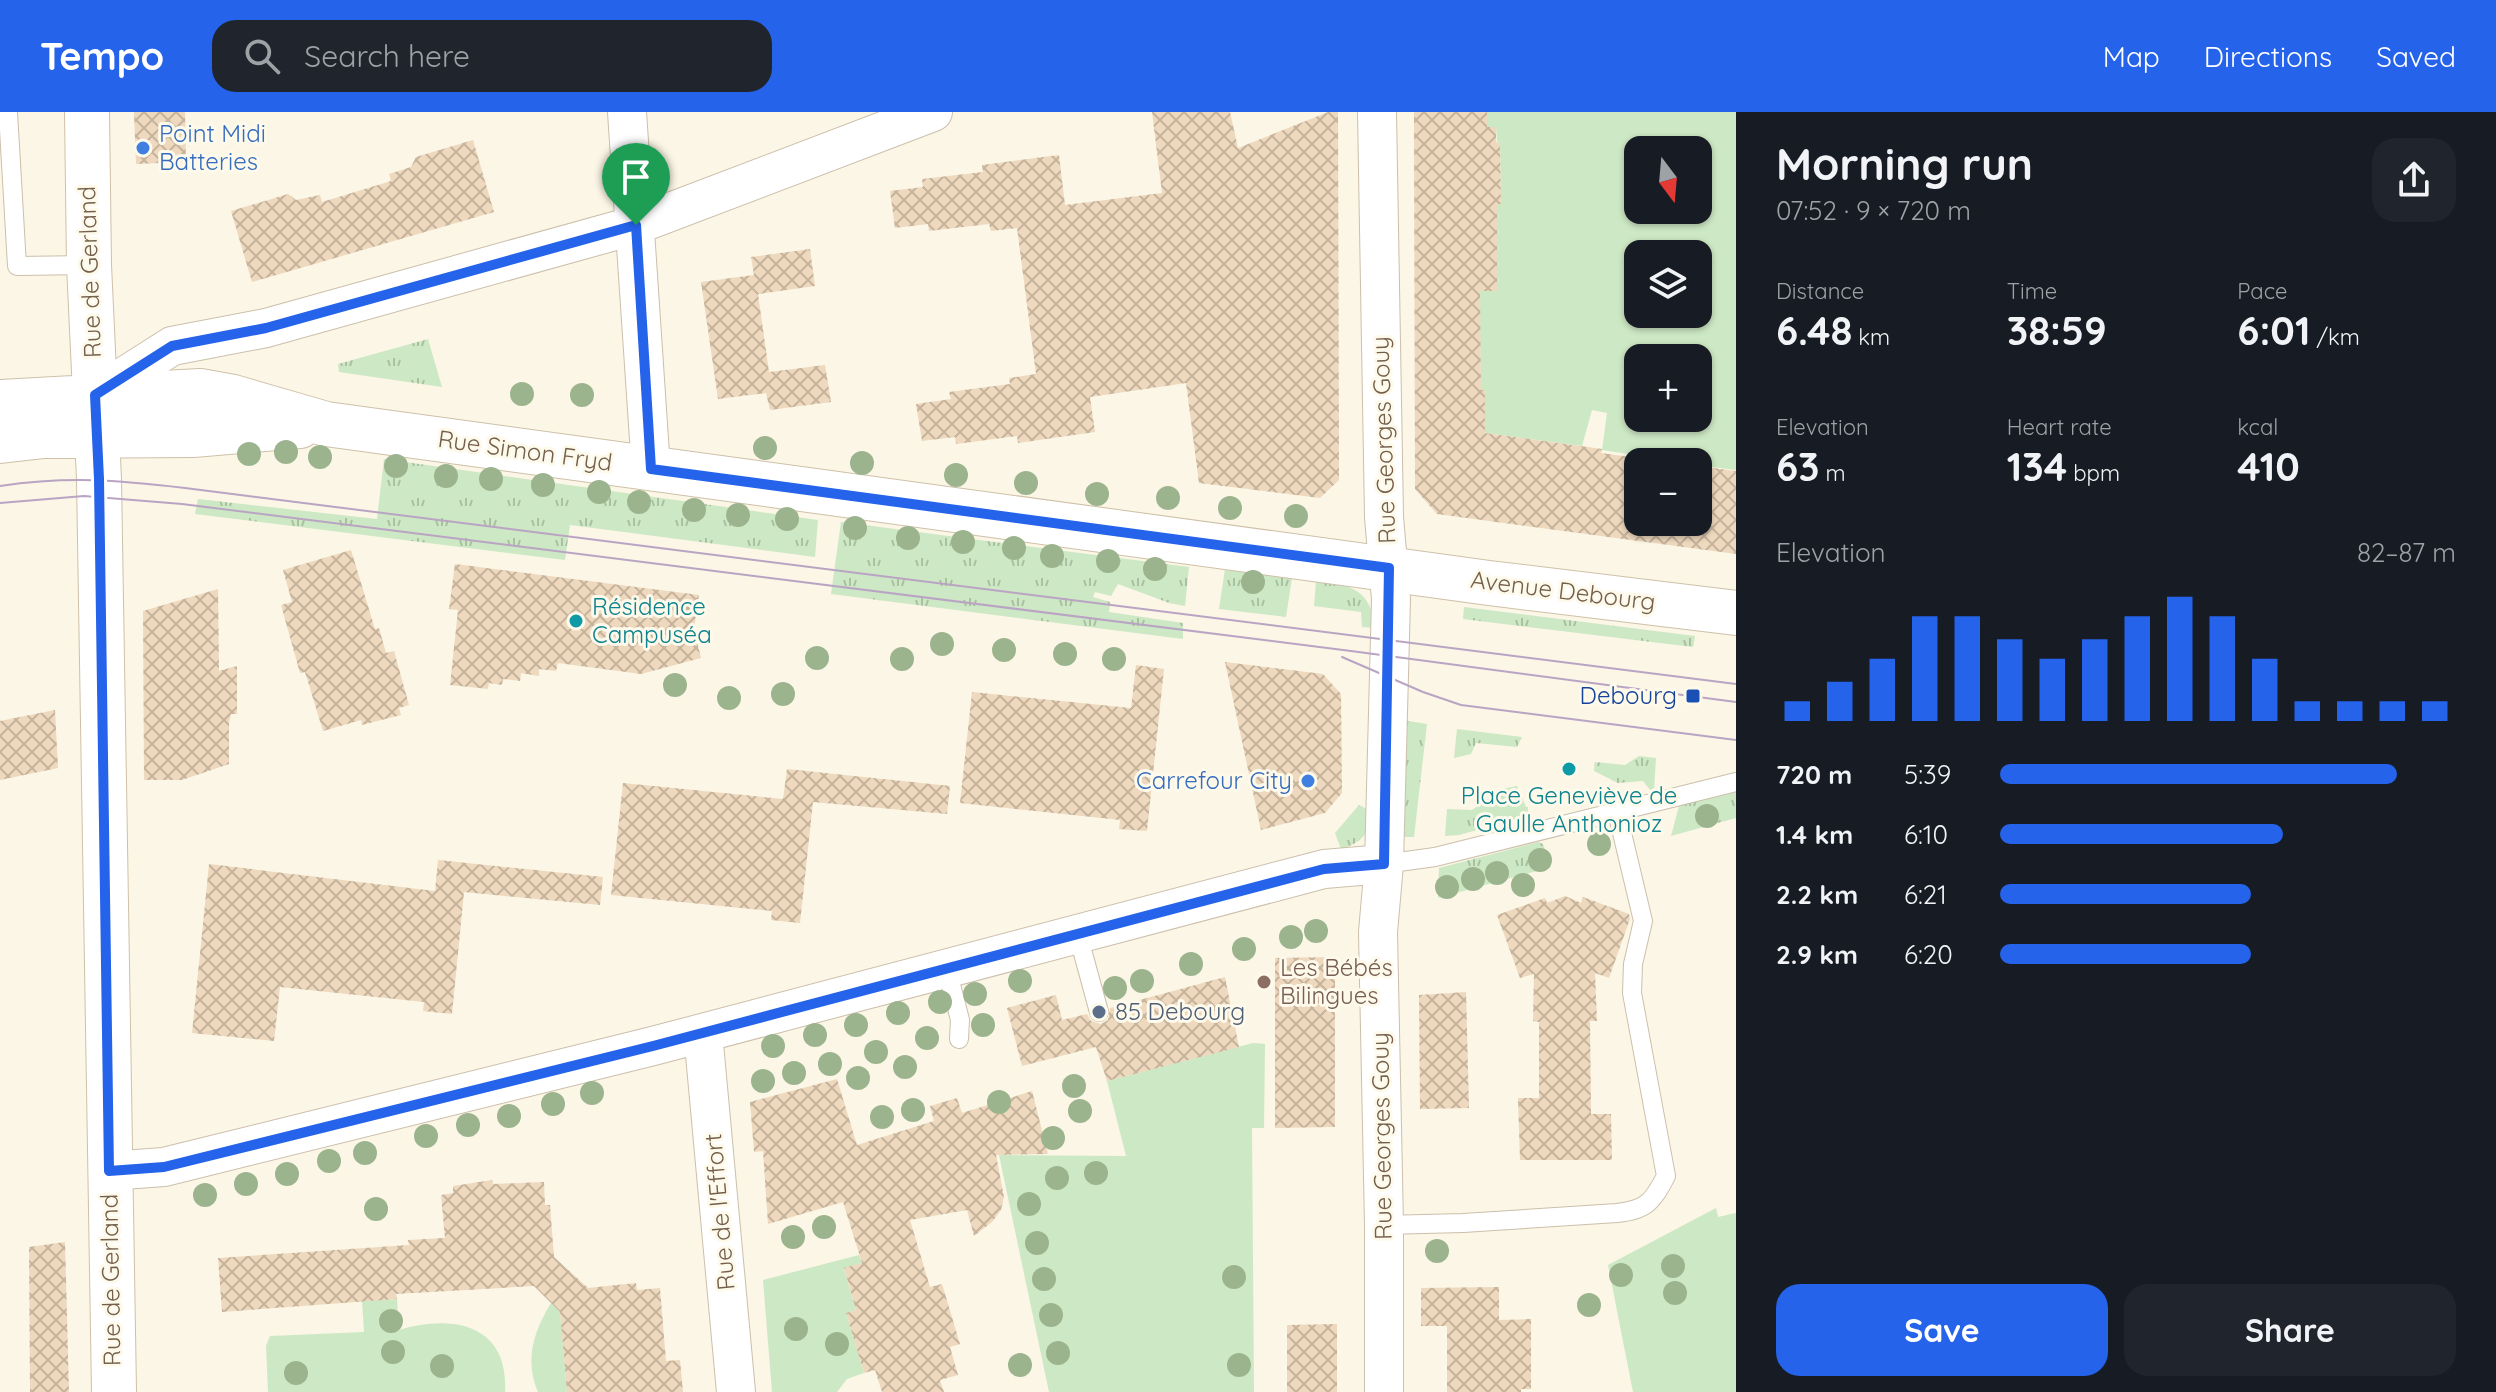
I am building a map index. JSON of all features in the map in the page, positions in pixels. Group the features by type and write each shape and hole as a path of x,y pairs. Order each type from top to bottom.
{"street":[{"name":"Rue de Gerland","path":"87,112 89,265 96,415 114,1392"},
{"path":"627,112 651,469"},
{"path":"0,441 44,436 96,415 172,346 266,328 636,225 933,112"},
{"name":"Rue Georges Gouy","path":"1377,112 1384,517 1389,568 1384,864 1378,932 1384,1392"},
{"path":"0,402 96,415"},
{"name":"Rue Simon Fryd","path":"96,415 193,435 326,424 1389,568"},
{"name":"Avenue Debourg","path":"1389,568 1736,613"},
{"path":"109,1171 164,1167 703,1033 1324,869 1384,864"},
{"name":"Rue de l'Effort","path":"703,1033 736,1392"}],"lane":[{"path":"8,112 17,266 89,265"},
{"path":"1384,864 1435,857 1736,782"},
{"path":"1384,1225 1617,1213 1628,1212 1653,1201 1666,1176 1632,993 1633,964 1643,921 1617,812"},
{"path":"1078,935 1099,1012"},
{"path":"947,969 960,1020 959,1039"}],"green space":[{"path":"1487,112 1736,112 1736,470 1712,467 1712,448 1624,448 1624,453 1602,450 1607,413 1592,410 1582,446 1486,433 1481,427 1485,423 1485,391 1481,390 1479,291 1497,290 1497,248 1490,204 1501,203 1500,143 1497,142 1496,127 1487,127"},
{"path":"428,339 442,387 339,372 338,364"},
{"path":"384,459 818,520 815,557 570,525 565,560 195,514 198,499 377,519"},
{"path":"841,522 1189,567 1185,606 1118,584 1111,596 1095,592 1093,597 1110,602 1109,612 1183,623 1183,639 831,594"},
{"path":"1225,569 1292,578 1286,617 1219,609"},
{"path":"1316,581 1357,591 1369,604 1376,628 1362,627 1361,612 1314,606"},
{"path":"1464,607 1695,636 1693,647 1463,619"},
{"path":"1402,720 1427,724 1414,837 1404,837"},
{"path":"1457,729 1522,737 1517,747 1476,743 1471,754 1454,758"},
{"path":"1639,756 1656,758 1654,791 1643,781 1618,783 1594,771 1595,762 1625,765"},
{"path":"1517,786 1528,807 1528,816 1445,836 1447,809 1472,810 1502,789"},
{"path":"1736,791 1736,818 1671,836 1679,806"},
{"path":"1359,805 1371,811 1367,831 1360,840 1341,849 1335,833"},
{"path":"1538,842 1543,844 1551,867 1438,898 1439,868"},
{"path":"1253,1043 1265,1044 1264,1128 1252,1128 1254,1392 1049,1392 999,1155 1126,1156 1107,1081"},
{"path":"1716,1208 1718,1217 1736,1213 1736,1392 1633,1392 1608,1265"},
{"path":"859,1255 862,1263 844,1269 856,1310 846,1313 864,1373 847,1379 837,1392 772,1392 763,1280"},
{"path":"397,1299 399,1330 438,1323 457,1325 487,1338 498,1351 504,1369 505,1392 268,1392 266,1346 270,1336 364,1332 362,1301"},
{"path":"551,1303 560,1312 567,1392 538,1392 532,1369 536,1335"}],"building":[{"path":"134,112 185,112 186,162 136,164"},
{"path":"1152,112 1230,112 1238,148 1328,112 1338,112 1339,480 1320,498 1199,483 1186,383 1090,397 1095,432 1018,443 1017,436 956,444 955,437 922,441 916,404 951,399 949,392 1010,384 1009,378 1036,374 1017,228 991,231 989,224 929,231 928,224 895,228 890,191 923,187 922,179 983,172 982,165 1059,155 1065,205 1162,193"},
{"path":"1414,112 1487,112 1487,127 1496,127 1496,142 1500,143 1501,204 1497,204 1497,291 1480,291 1481,390 1485,390 1485,433 1602,449 1601,453 1624,456 1624,536 1712,536 1712,468 1736,471 1736,554 1437,514 1415,489"},
{"path":"473,140 494,212 252,282 231,211 288,194 296,200 320,195 322,202 391,181 389,174 411,167 416,157"},
{"path":"810,249 815,286 758,294 769,372 825,365 831,402 770,410 766,393 718,399 701,282 754,275 751,257"},
{"path":"351,550 375,629 379,628 386,653 394,651 409,705 399,708 401,715 362,725 361,720 323,731 305,672 300,673 281,605 292,602 283,570"},
{"name":"Résidence Campuséa","path":"455,564 699,595 694,629 701,658 641,674 558,663 556,671 539,669 539,676 521,673 520,681 503,679 502,685 489,683 488,689 450,685 458,610 449,609"},
{"path":"218,589 219,671 237,666 237,714 231,714 229,723 229,764 182,780 144,780 143,611"},
{"path":"1225,662 1323,674 1341,694 1342,793 1325,813 1261,830"},
{"path":"1136,665 1164,669 1147,831 1119,829 1120,820 960,803 972,692 1131,708"},
{"path":"55,710 58,768 0,780 0,721"},
{"path":"787,769 950,786 947,814 813,802 800,923 771,920 772,911 611,895 623,783 783,799"},
{"path":"438,860 603,877 600,905 464,892 452,1014 423,1011 424,1002 280,987 274,1041 192,1033 209,864 435,891"},
{"path":"1565,896 1581,903 1583,897 1629,914 1630,919 1609,978 1595,973 1597,1021 1590,1021 1591,1114 1611,1114 1612,1160 1520,1160 1518,1098 1539,1098 1539,1022 1533,1021 1534,974 1520,978 1497,915 1545,898 1547,903"},
{"path":"1335,957 1335,1127 1275,1128 1275,958"},
{"path":"1225,977 1239,1047 1107,1081 1096,1047 1022,1066 1007,1008 1056,995 1062,1020 1087,1014 1091,1021 1101,1024 1108,1020 1110,1008"},
{"path":"1466,992 1469,1108 1420,1109 1419,995"},
{"path":"837,1079 857,1145 934,1121 930,1106 957,1098 962,1113 1032,1091 1048,1154 996,1155 1004,1197 1001,1210 992,1222 974,1236 967,1210 910,1220 930,1287 942,1284 960,1344 950,1347 958,1375 940,1380 944,1392 882,1392 875,1370 864,1373 846,1313 856,1310 844,1268 862,1263 843,1202 768,1224 763,1151 754,1152 750,1102"},
{"path":"492,1180 493,1184 544,1182 545,1205 550,1205 554,1257 588,1288 636,1283 637,1290 660,1288 666,1361 680,1360 683,1392 567,1392 560,1312 534,1286 396,1294 397,1299 222,1312 218,1258 409,1245 408,1240 445,1238 441,1195 453,1193 453,1186"},
{"path":"65,1242 69,1392 30,1392 29,1247"},
{"path":"1499,1287 1499,1320 1531,1319 1531,1389 1521,1389 1521,1392 1447,1392 1447,1326 1421,1326 1421,1288"},
{"path":"1337,1324 1337,1392 1287,1392 1287,1325"}],"tram line":[{"path":"0,486 71,480 161,485 1736,684"},
{"path":"0,503 84,496 182,504 1736,702"},
{"path":"1342,657 1461,705 1736,740"}],"place":[{"name":"Point Midi Batteries","path":"143,148"},
{"name":"Résidence Campuséa","path":"576,621"},
{"name":"Debourg","path":"1693,696"},
{"name":"Place Geneviève de Gaulle Anthonioz","path":"1569,769"},
{"name":"Carrefour City","path":"1308,781"},
{"name":"Les Bébés Bilingues","path":"1264,982"},
{"name":"85 Debourg","path":"1099,1012"}],"route":[{"path":"636,225 651,469 1389,568 1391,599 1384,864 1324,869 653,1046 164,1167 109,1171 99,479 95,395 172,346 266,328 636,225"}]}
